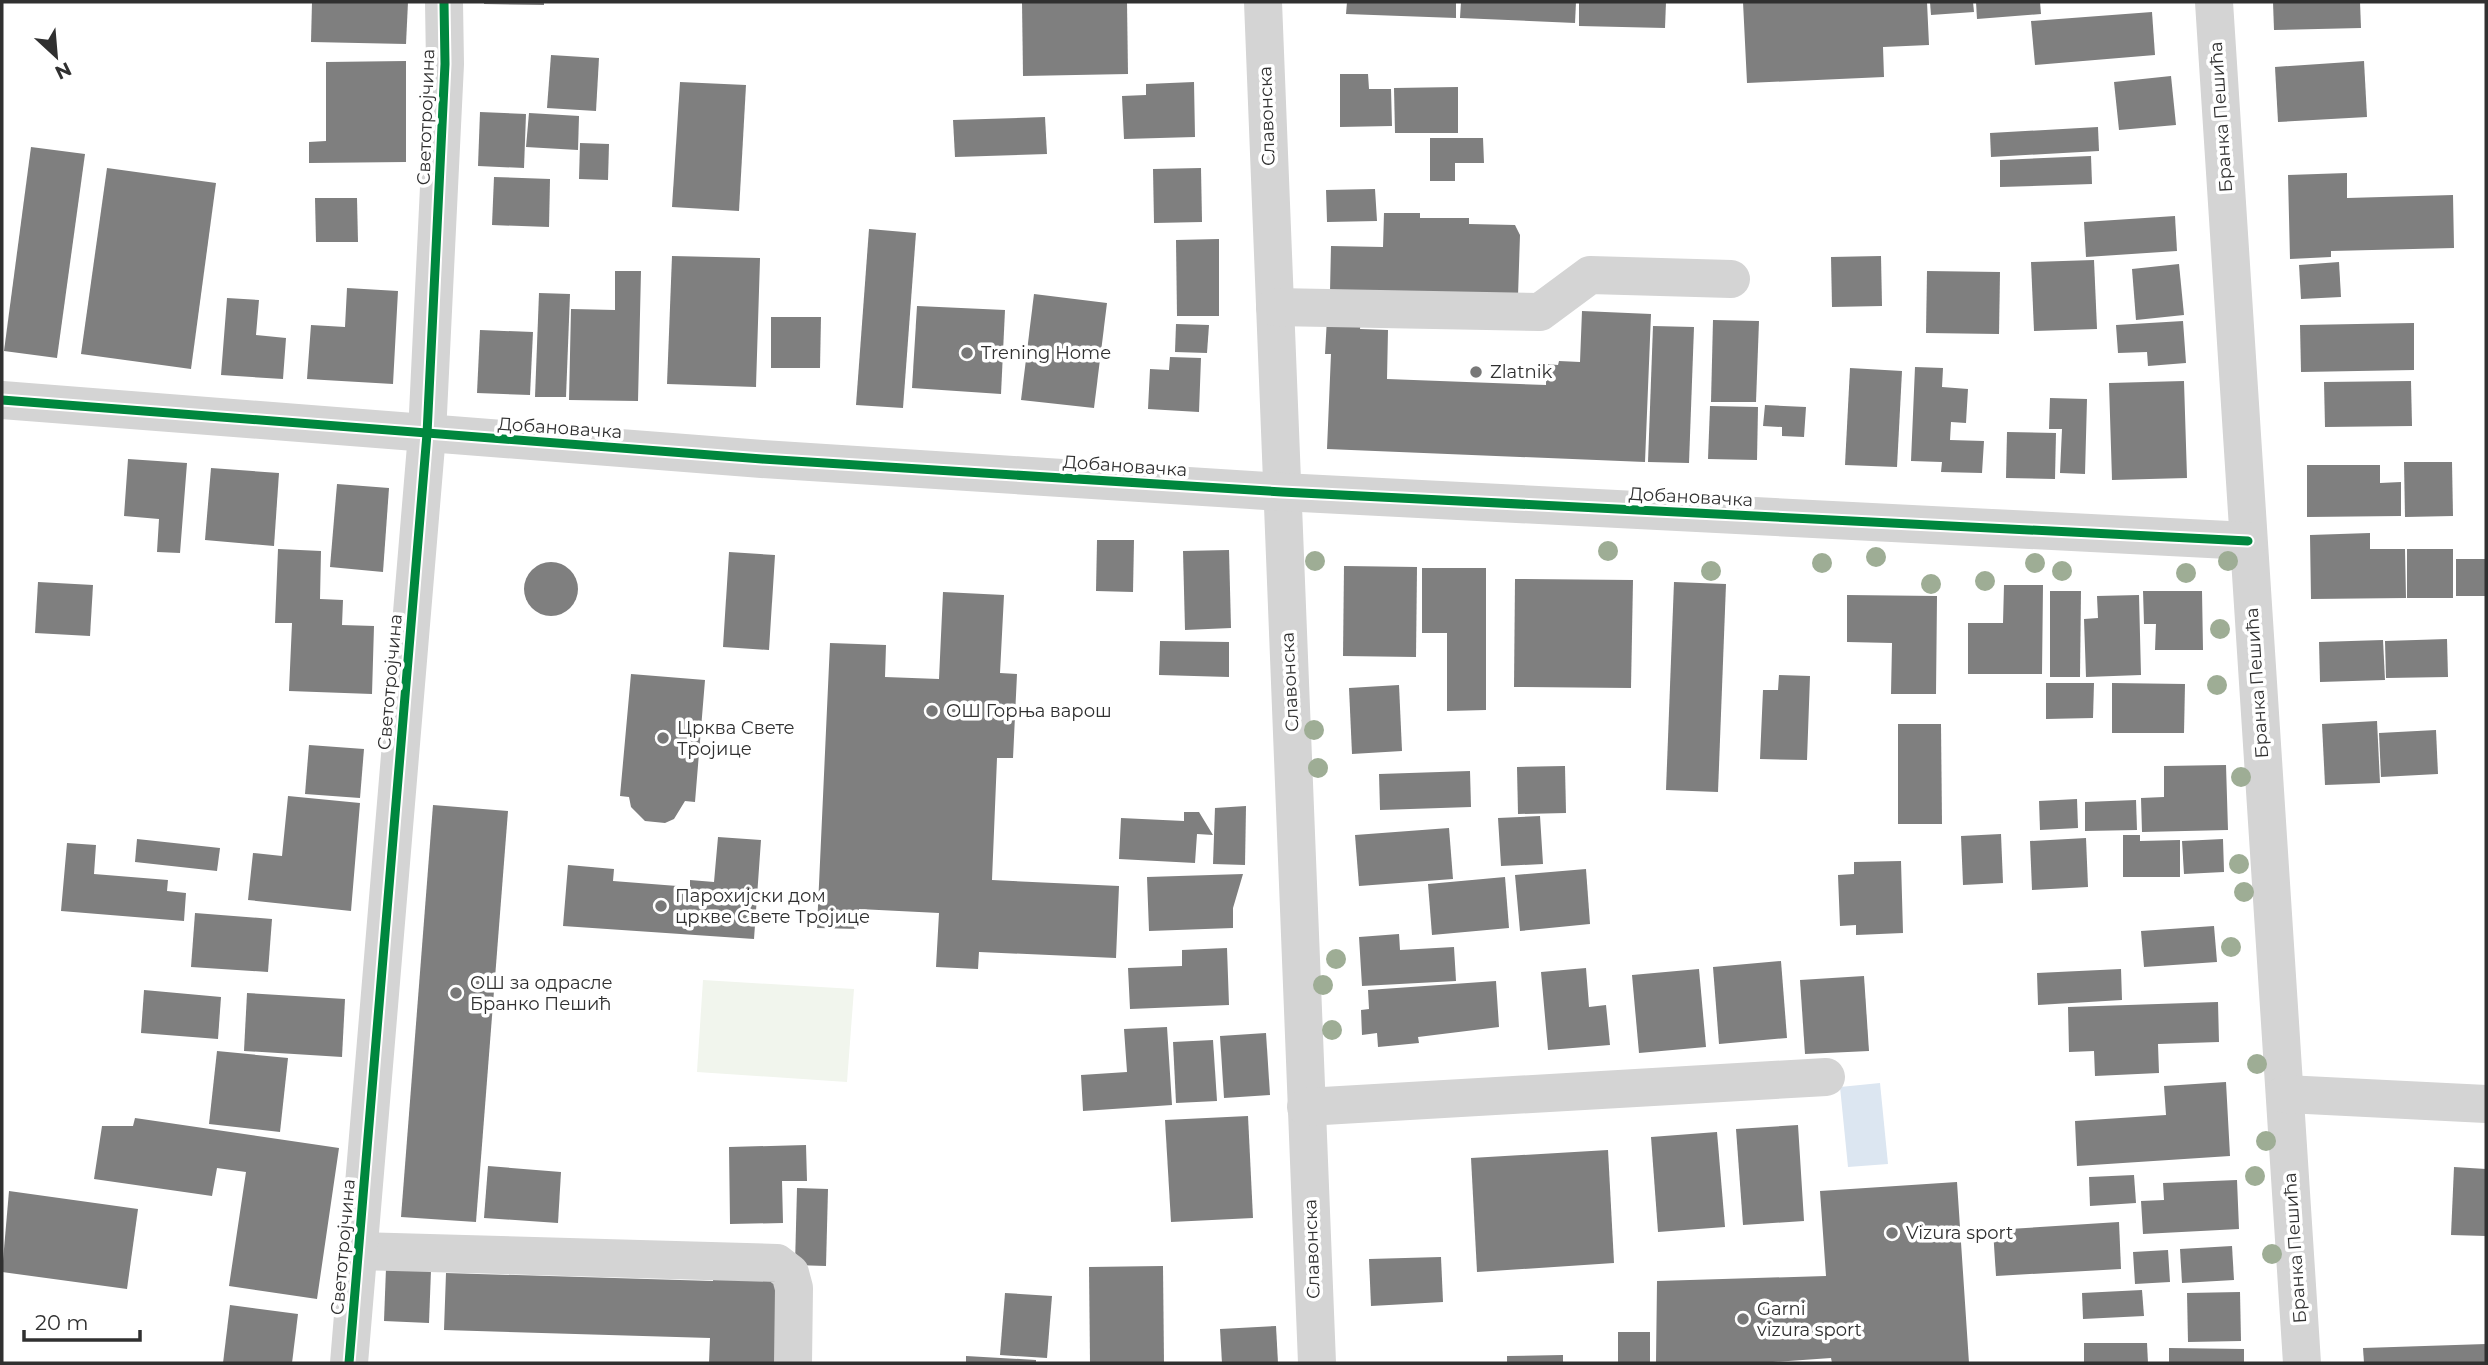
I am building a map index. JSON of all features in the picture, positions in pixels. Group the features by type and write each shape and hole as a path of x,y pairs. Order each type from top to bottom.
{"street":[{"name":"Светотројчина","path":"349,1363 427,434 445,78 444,2"},
{"name":"Славонска","path":"1262,2 1317,1363"},
{"name":"Бранка Пешића","path":"2214,2 2302,1363"},
{"path":"1275,307 1540,312 1590,275 1731,279"},
{"name":"Добановачка","path":"2,400 427,434 1282,492 2248,541"},
{"path":"1306,1107 1826,1077"},
{"path":"2285,1094 2486,1104"},
{"path":"358,1251 777,1263 790,1273 794,1288 793,1363"}],"shaded area":[{"path":"703,980 854,989 847,1082 697,1072"},
{"path":"1880,1083 1888,1164 1848,1167 1840,1087"}],"building":[{"path":"312,2 408,2 406,44 311,42"},
{"path":"544,2 544,5 484,4"},
{"path":"1022,2 1127,2 1128,74 1023,76"},
{"path":"1347,2 1456,2 1456,18 1346,14"},
{"path":"1461,2 1576,2 1575,23 1460,18"},
{"path":"1579,2 1666,2 1665,28 1579,26"},
{"path":"1743,2 1927,2 1929,45 1883,47 1884,77 1747,83"},
{"path":"1930,2 1973,2 1974,12 1931,15"},
{"path":"1976,2 2040,2 2041,14 1977,19"},
{"path":"2273,2 2360,2 2361,28 2274,30"},
{"path":"2152,12 2155,55 2035,65 2031,21"},
{"path":"551,55 599,58 596,111 547,108"},
{"path":"406,61 406,162 309,163 309,142 326,141 326,62"},
{"path":"2364,61 2367,117 2278,122 2275,67"},
{"path":"1340,74 1368,74 1369,89 1391,89 1392,126 1340,127"},
{"path":"2171,76 2176,125 2119,130 2114,82"},
{"path":"680,82 746,85 739,211 672,207"},
{"path":"1194,82 1195,137 1124,139 1122,96 1146,95 1146,84"},
{"path":"1458,87 1458,133 1395,133 1394,88"},
{"path":"480,112 526,114 524,168 478,166"},
{"path":"529,113 579,116 578,150 526,147"},
{"path":"1045,117 1047,154 955,157 953,120"},
{"path":"2098,127 2099,151 1991,157 1990,133"},
{"path":"1430,138 1483,138 1484,163 1455,163 1455,181 1430,181"},
{"path":"580,143 609,144 608,180 579,179"},
{"path":"31,147 85,154 57,358 4,351"},
{"path":"2091,156 2092,184 2000,187 2000,160"},
{"path":"107,168 216,183 191,369 81,354"},
{"path":"1201,168 1202,222 1154,223 1153,169"},
{"path":"2347,173 2347,198 2453,195 2454,248 2331,251 2331,257 2290,259 2288,175"},
{"path":"494,177 550,179 549,227 492,225"},
{"path":"1375,189 1377,221 1327,222 1326,190"},
{"path":"315,198 357,198 358,242 316,242"},
{"path":"1384,213 1420,213 1420,218 1469,218 1469,224 1515,225 1520,235 1518,296 1330,292 1331,246 1383,247"},
{"path":"2175,216 2177,251 2086,257 2084,222"},
{"path":"869,229 916,233 903,408 856,405"},
{"path":"1219,239 1219,316 1177,316 1176,240"},
{"path":"672,256 760,258 756,387 667,384"},
{"path":"1881,256 1882,306 1832,307 1831,257"},
{"path":"2094,260 2097,329 2034,331 2031,262"},
{"path":"2339,262 2341,297 2301,299 2299,265"},
{"path":"2179,264 2184,315 2136,320 2132,269"},
{"path":"615,271 641,271 638,401 569,400 571,309 615,310"},
{"path":"1927,271 2000,272 1999,334 1926,333"},
{"path":"347,288 398,291 393,384 307,379 311,325 345,327"},
{"path":"539,293 570,294 566,397 535,397"},
{"path":"1034,294 1107,303 1094,408 1021,400"},
{"path":"227,298 259,300 256,335 286,338 283,379 221,375"},
{"path":"917,306 1005,310 1001,394 912,388"},
{"path":"1582,311 1651,314 1645,462 1327,449 1331,354 1325,354 1327,318 1361,320 1360,329 1388,330 1387,379 1546,385 1546,364 1558,365 1559,361 1580,362"},
{"path":"771,317 821,317 820,368 771,368"},
{"path":"1713,320 1759,321 1756,402 1711,402"},
{"path":"2183,321 2186,363 2148,366 2147,352 2118,353 2116,325"},
{"path":"2414,323 2414,370 2301,372 2300,325"},
{"path":"1176,324 1209,325 1207,353 1175,352"},
{"path":"1653,326 1694,327 1689,463 1648,462"},
{"path":"480,330 533,332 530,395 477,393"},
{"path":"1170,357 1201,358 1199,412 1148,409 1150,369 1169,370"},
{"path":"1915,367 1943,368 1942,387 1968,389 1966,423 1951,422 1950,440 1984,441 1982,473 1941,472 1942,462 1911,461"},
{"path":"1850,368 1902,371 1897,467 1845,465"},
{"path":"2184,381 2187,478 2112,480 2109,383"},
{"path":"2411,381 2412,426 2325,427 2324,382"},
{"path":"2050,398 2087,399 2085,474 2060,473 2062,429 2049,429"},
{"path":"1765,405 1806,407 1804,437 1782,436 1782,427 1763,426"},
{"path":"1710,406 1758,407 1757,460 1708,459"},
{"path":"2007,432 2056,433 2055,479 2006,478"},
{"path":"128,459 187,463 180,553 157,552 159,519 124,516"},
{"path":"2404,462 2452,462 2453,516 2405,517"},
{"path":"2307,465 2380,465 2380,483 2401,482 2401,516 2307,517"},
{"path":"211,468 279,473 274,546 205,540"},
{"path":"337,484 389,488 383,572 330,567"},
{"path":"2370,533 2370,549 2405,549 2406,598 2311,599 2310,535"},
{"path":"1097,540 1134,540 1133,592 1096,591"},
{"path":"278,549 321,551 320,599 343,600 342,625 374,626 372,694 289,691 292,623 275,623"},
{"path":"2407,549 2453,549 2453,598 2407,598"},
{"path":"1229,550 1231,628 1185,630 1183,551"},
{"path":"729,552 775,555 769,650 723,647"},
{"path":"2456,559 2486,559 2486,596 2456,596"},
{"path":"551,562 570,570 578,589 570,608 551,616 532,608 524,589 532,570"},
{"path":"1344,566 1417,567 1416,657 1343,656"},
{"path":"1422,568 1486,568 1486,710 1447,711 1447,633 1422,633"},
{"path":"1515,579 1633,580 1631,688 1514,687"},
{"path":"38,582 93,585 90,636 35,633"},
{"path":"1674,582 1726,584 1718,792 1666,790"},
{"path":"2004,585 2043,585 2042,674 1968,674 1968,623 2003,623"},
{"path":"2050,591 2081,591 2080,677 2050,677"},
{"path":"2143,591 2202,591 2203,650 2155,650 2156,624 2144,624"},
{"path":"943,592 1004,595 1000,673 1017,674 1013,758 997,758 992,880 1119,886 1116,958 979,952 978,969 936,967 939,913 859,909 858,929 817,928 830,643 886,645 885,677 939,679"},
{"path":"1847,595 1937,596 1936,694 1891,694 1892,643 1847,642"},
{"path":"2139,595 2141,675 2086,677 2084,619 2098,618 2097,596"},
{"path":"2447,639 2448,677 2386,678 2385,641"},
{"path":"2383,640 2385,680 2320,682 2319,642"},
{"path":"1160,641 1229,642 1229,677 1159,675"},
{"name":"Црква Свете Тројице","path":"631,674 705,680 695,802 685,801 674,819 665,823 645,821 631,807 629,797 620,796"},
{"path":"1779,675 1810,676 1807,760 1760,759 1763,690 1778,690"},
{"path":"2046,683 2094,683 2093,718 2046,719"},
{"path":"2112,683 2185,684 2184,733 2112,733"},
{"path":"1399,685 1402,751 1352,754 1349,688"},
{"path":"2377,721 2380,783 2325,785 2322,724"},
{"path":"1898,724 1941,724 1942,824 1898,824"},
{"path":"2436,730 2438,774 2381,777 2379,733"},
{"path":"309,745 364,749 360,798 305,794"},
{"path":"2226,765 2228,830 2142,832 2141,798 2164,797 2164,766"},
{"path":"1565,766 1566,813 1518,814 1517,767"},
{"path":"1470,771 1471,807 1380,810 1379,774"},
{"path":"288,796 360,803 351,911 248,900 253,853 282,856"},
{"path":"2077,799 2078,828 2040,830 2039,801"},
{"path":"2136,800 2137,830 2085,831 2085,802"},
{"path":"433,805 508,811 476,1222 401,1217"},
{"path":"1246,806 1245,865 1213,864 1215,808"},
{"path":"1184,812 1199,812 1213,835 1197,834 1195,863 1119,859 1121,818 1184,821"},
{"path":"1540,816 1543,864 1501,866 1498,818"},
{"path":"1449,828 1453,879 1359,886 1355,835"},
{"path":"2001,834 2003,883 1963,885 1961,836"},
{"path":"2123,835 2140,835 2140,841 2180,840 2180,877 2123,877"},
{"name":"Парохијски дом цркве Свете Тројице","path":"718,837 761,840 754,939 563,926 568,865 614,869 613,881 690,887 690,880 714,882"},
{"path":"2086,838 2088,887 2032,890 2030,841"},
{"path":"137,839 220,848 217,871 135,862"},
{"path":"2223,839 2224,872 2184,874 2182,841"},
{"path":"67,843 96,845 94,874 168,880 167,891 186,893 184,921 61,911"},
{"path":"1901,861 1903,933 1856,935 1856,925 1840,926 1838,875 1854,874 1854,862"},
{"path":"1586,869 1590,924 1520,931 1515,875"},
{"path":"1243,874 1233,908 1233,928 1149,931 1147,877"},
{"path":"1505,877 1509,928 1432,935 1428,884"},
{"path":"195,913 272,919 268,972 191,967"},
{"path":"2214,926 2217,962 2144,967 2141,931"},
{"path":"1399,934 1400,950 1454,947 1456,981 1362,986 1359,937"},
{"path":"1227,948 1229,1005 1130,1009 1128,968 1182,966 1182,950"},
{"path":"1781,961 1787,1038 1719,1044 1713,967"},
{"path":"1586,968 1589,1007 1606,1005 1610,1045 1548,1050 1541,972"},
{"path":"1699,969 1706,1047 1639,1053 1632,975"},
{"path":"2121,969 2122,1000 2038,1005 2037,973"},
{"path":"1864,976 1869,1051 1805,1054 1800,980"},
{"path":"1496,981 1499,1027 1418,1037 1419,1043 1378,1047 1377,1033 1362,1035 1361,1010 1369,1009 1368,990"},
{"path":"144,990 221,997 218,1039 141,1033"},
{"path":"247,993 345,999 342,1057 244,1051"},
{"path":"2218,1002 2219,1042 2158,1044 2159,1073 2095,1076 2094,1051 2069,1052 2068,1007"},
{"path":"1167,1027 1172,1105 1083,1111 1081,1075 1127,1072 1124,1029"},
{"path":"1266,1033 1270,1095 1224,1098 1220,1036"},
{"path":"1213,1040 1217,1101 1176,1103 1173,1042"},
{"path":"217,1051 288,1058 280,1132 209,1124"},
{"path":"2226,1082 2230,1156 2077,1166 2075,1121 2166,1115 2164,1086"},
{"path":"1248,1116 1253,1218 1171,1222 1165,1120"},
{"path":"135,1118 339,1148 317,1299 229,1286 246,1172 217,1168 212,1196 94,1179 102,1126 133,1126"},
{"path":"1798,1125 1804,1221 1743,1225 1736,1129"},
{"path":"1717,1132 1725,1227 1658,1232 1651,1137"},
{"path":"806,1145 807,1181 782,1181 783,1223 730,1224 729,1147"},
{"path":"1608,1150 1614,1263 1477,1272 1471,1158"},
{"path":"488,1166 561,1172 558,1223 484,1218"},
{"path":"2454,1167 2486,1169 2486,1236 2451,1235"},
{"path":"2134,1175 2136,1203 2090,1206 2089,1177"},
{"path":"2237,1180 2239,1229 2143,1234 2141,1201 2164,1200 2163,1183"},
{"name":"Vizura sport","path":"1957,1182 1969,1363 1832,1363 1831,1358 1759,1363 1656,1363 1657,1281 1826,1276 1820,1191"},
{"path":"797,1188 828,1189 826,1266 795,1265"},
{"path":"9,1191 138,1209 127,1289 2,1272"},
{"path":"2119,1222 2121,1269 1996,1276 1993,1230"},
{"path":"2232,1246 2234,1280 2182,1283 2180,1249"},
{"path":"2168,1250 2170,1282 2135,1284 2133,1252"},
{"path":"1441,1257 1443,1302 1371,1306 1369,1259"},
{"path":"1163,1266 1164,1363 1090,1363 1089,1267"},
{"path":"386,1268 431,1270 429,1323 384,1321"},
{"path":"446,1273 713,1281 713,1276 777,1277 775,1363 709,1363 710,1338 444,1330"},
{"path":"2142,1290 2144,1316 2083,1319 2082,1293"},
{"path":"2240,1292 2241,1341 2188,1342 2187,1293"},
{"path":"1005,1293 1052,1296 1047,1358 1000,1355"},
{"path":"230,1305 298,1314 292,1363 223,1363"},
{"path":"1276,1326 1278,1363 1222,1363 1220,1329"},
{"path":"1618,1332 1650,1332 1650,1363 1618,1363"},
{"path":"2084,1343 2147,1343 2148,1363 2084,1363"},
{"path":"2486,1344 2486,1363 2364,1363 2363,1348"},
{"path":"2169,1348 2244,1349 2244,1363 2169,1363"},
{"path":"1563,1355 1563,1363 1507,1363 1507,1356"},
{"path":"966,1356 1036,1360 1036,1363 966,1363"}],"cycle path":[{"path":"349,1363 427,434 445,64 444,2"},
{"path":"2,400 762,459 1282,492 2248,541"}],"place":[{"name":"Trening Home","path":"967,353"},
{"name":"Zlatnik","path":"1476,372"},
{"name":"ОШ Горња варош","path":"932,711"},
{"name":"Црква Свете Тројице","path":"663,738"},
{"name":"Парохијски дом цркве Свете Тројице","path":"661,906"},
{"name":"ОШ за одрасле Бранко Пешић","path":"456,993"},
{"name":"Vizura sport","path":"1892,1233"},
{"name":"Garni vizura sport","path":"1743,1319"}]}
